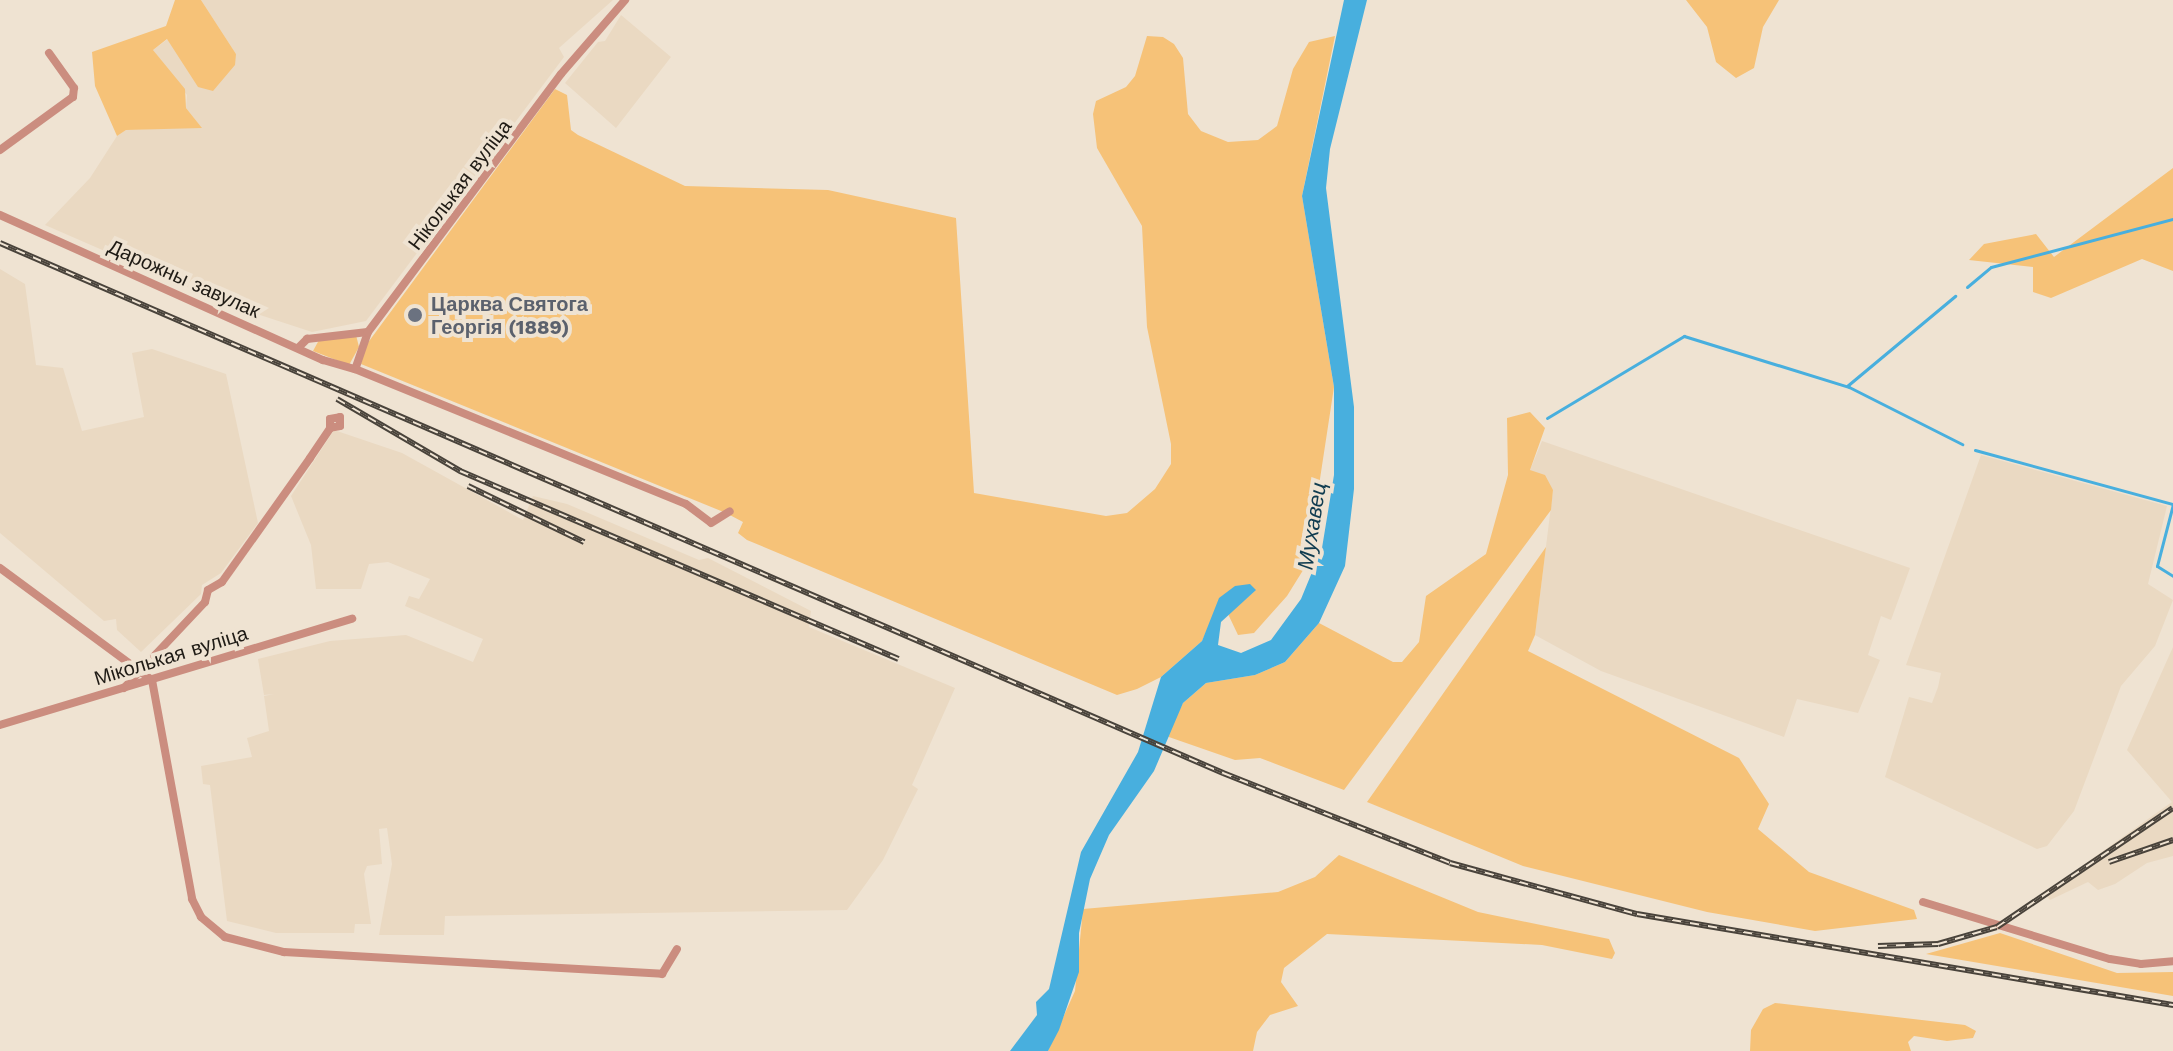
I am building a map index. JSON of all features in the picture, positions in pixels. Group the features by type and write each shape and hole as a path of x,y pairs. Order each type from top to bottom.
{"street":[{"name":"Ніколькая вуліца","path":"355,369 368,332 561,74 625,0"},
{"path":"0,150 73,97 74,88 49,53"},
{"name":"Дарожны завулак","path":"0,215 298,348 686,504 711,523 730,511"},
{"path":"298,348 307,339 368,332"},
{"path":"124,688 205,602 208,590 222,582 330,428"},
{"path":"0,568 152,680 192,899 210,928 225,937 284,952 662,974 677,949"},
{"name":"Міколькая вуліца","path":"0,725 352,619"},
{"path":"1923,902 2110,959 2141,964 2173,961"}],"shaded area":[{"path":"175,0 201,0 236,54 235,65 213,91 198,87 167,39 153,50 185,89 186,108 202,128 126,130 117,136 95,86 92,52 166,26"},
{"path":"201,0 613,0 559,48 564,57 366,321 312,332 224,303 45,225 90,178 117,136 126,130 201,127 186,108 187,95 153,50 168,39 196,83 236,54"},
{"path":"1686,0 1779,0 1763,27 1754,68 1736,78 1716,62 1707,27"},
{"path":"621,15 671,57 616,128 565,83 598,42 605,41"},
{"path":"1147,36 1163,37 1174,44 1183,58 1188,114 1201,131 1228,142 1258,140 1277,126 1293,69 1309,42 1335,36 1302,196 1334,387 1305,567 1287,596 1254,633 1238,635 1228,614 1256,590 1208,628 1202,641 1161,677 1137,689 1117,695 747,540 738,533 743,522 726,513 361,364 364,348 555,89 567,95 571,130 685,186 828,190 956,218 974,493 1106,516 1127,513 1155,489 1171,464 1171,444 1147,327 1142,226 1097,148 1093,114 1096,101 1126,87 1135,76"},
{"path":"2173,168 2173,271 2142,259 2051,298 2033,292 2033,267 1969,260 1984,244 2036,234 2054,257"},
{"path":"0,269 25,284 36,365 63,368 82,431 144,417 132,353 152,349 226,374 258,523 221,573 202,585 201,594 141,652 117,630 116,619 104,621 0,533"},
{"path":"356,335 359,347 349,365 313,351 319,340"},
{"path":"1530,412 1545,428 1530,470 1545,475 1553,490 1551,510 1344,790 1260,758 1235,760 1166,736 1183,703 1206,683 1255,675 1285,662 1319,623 1393,662 1402,662 1419,642 1426,596 1486,554 1508,475 1507,418"},
{"path":"334,430 402,453 523,520 533,496 567,504 699,560 708,558 811,611 809,627 955,688 912,785 918,789 883,860 847,910 445,916 444,935 379,935 392,864 387,828 379,829 382,864 367,866 364,874 371,924 355,924 354,933 276,933 227,921 210,785 203,784 201,766 252,757 247,738 269,731 264,696 274,694 264,695 258,659 330,641 406,635 473,662 483,639 405,606 409,596 419,599 430,579 388,562 369,564 361,589 316,589 311,545 291,496"},
{"path":"1542,441 1910,568 1891,620 1881,616 1868,655 1880,660 1858,713 1797,699 1784,737 1601,671 1535,635 1553,490 1530,470"},
{"path":"1981,455 2167,506 2148,584 2173,600 2155,646 2121,686 2074,811 2047,846 2037,849 1885,777 1909,697 1932,703 1938,687 1941,673 1906,665"},
{"path":"1546,547 1535,635 1528,651 1739,758 1769,804 1758,829 1809,872 1914,910 1917,919 1815,931 1707,912 1523,866 1367,802"},
{"path":"2173,647 2173,856 2147,863 2115,884 2098,890 2088,882 2050,900 2044,893 2172,802 2127,750"},
{"path":"1339,855 1478,912 1609,939 1615,953 1612,959 1542,945 1327,934 1284,968 1281,982 1298,1006 1270,1015 1257,1032 1253,1051 1048,1051 1075,991 1083,909 1278,892 1315,877"},
{"path":"2000,933 2117,973 2173,972 2173,996 1926,954"},
{"path":"1775,1003 1965,1025 1976,1031 1973,1038 1947,1041 1914,1036 1908,1042 1911,1051 1750,1051 1751,1030 1763,1009"}],"water":[{"path":"1344,0 1367,0 1330,149 1326,188 1354,407 1354,489 1345,566 1319,623 1285,662 1255,675 1206,683 1183,703 1154,771 1109,835 1090,879 1079,933 1079,972 1059,1030 1048,1051 1010,1051 1037,1015 1036,1002 1049,989 1081,852 1138,752 1161,677 1202,641 1219,598 1235,586 1250,584 1256,590 1221,622 1218,645 1241,653 1271,640 1301,599 1322,548 1334,475 1334,387 1302,196"}],"waterway":[{"path":"1967,287 1991,267 2173,219"},
{"path":"1847,386 1955,296"},
{"path":"1547,418 1684,336 1849,387 1962,444"},
{"path":"1975,450 2173,504"},
{"path":"2173,504 2157,566 2173,576"}],"railway":[{"path":"0,243 1223,773 1450,863 1637,914 2173,1005"},
{"path":"337,399 460,471 898,659"},
{"path":"468,486 584,542"},
{"path":"1878,946 1938,944 1997,927 2173,808"},
{"path":"2109,862 2173,840"}],"place":[{"name":"Царква Святога Георгія (1889)","path":"415,315"}],"water label":[{"name":"Мухавец","path":"1312,526"}]}
